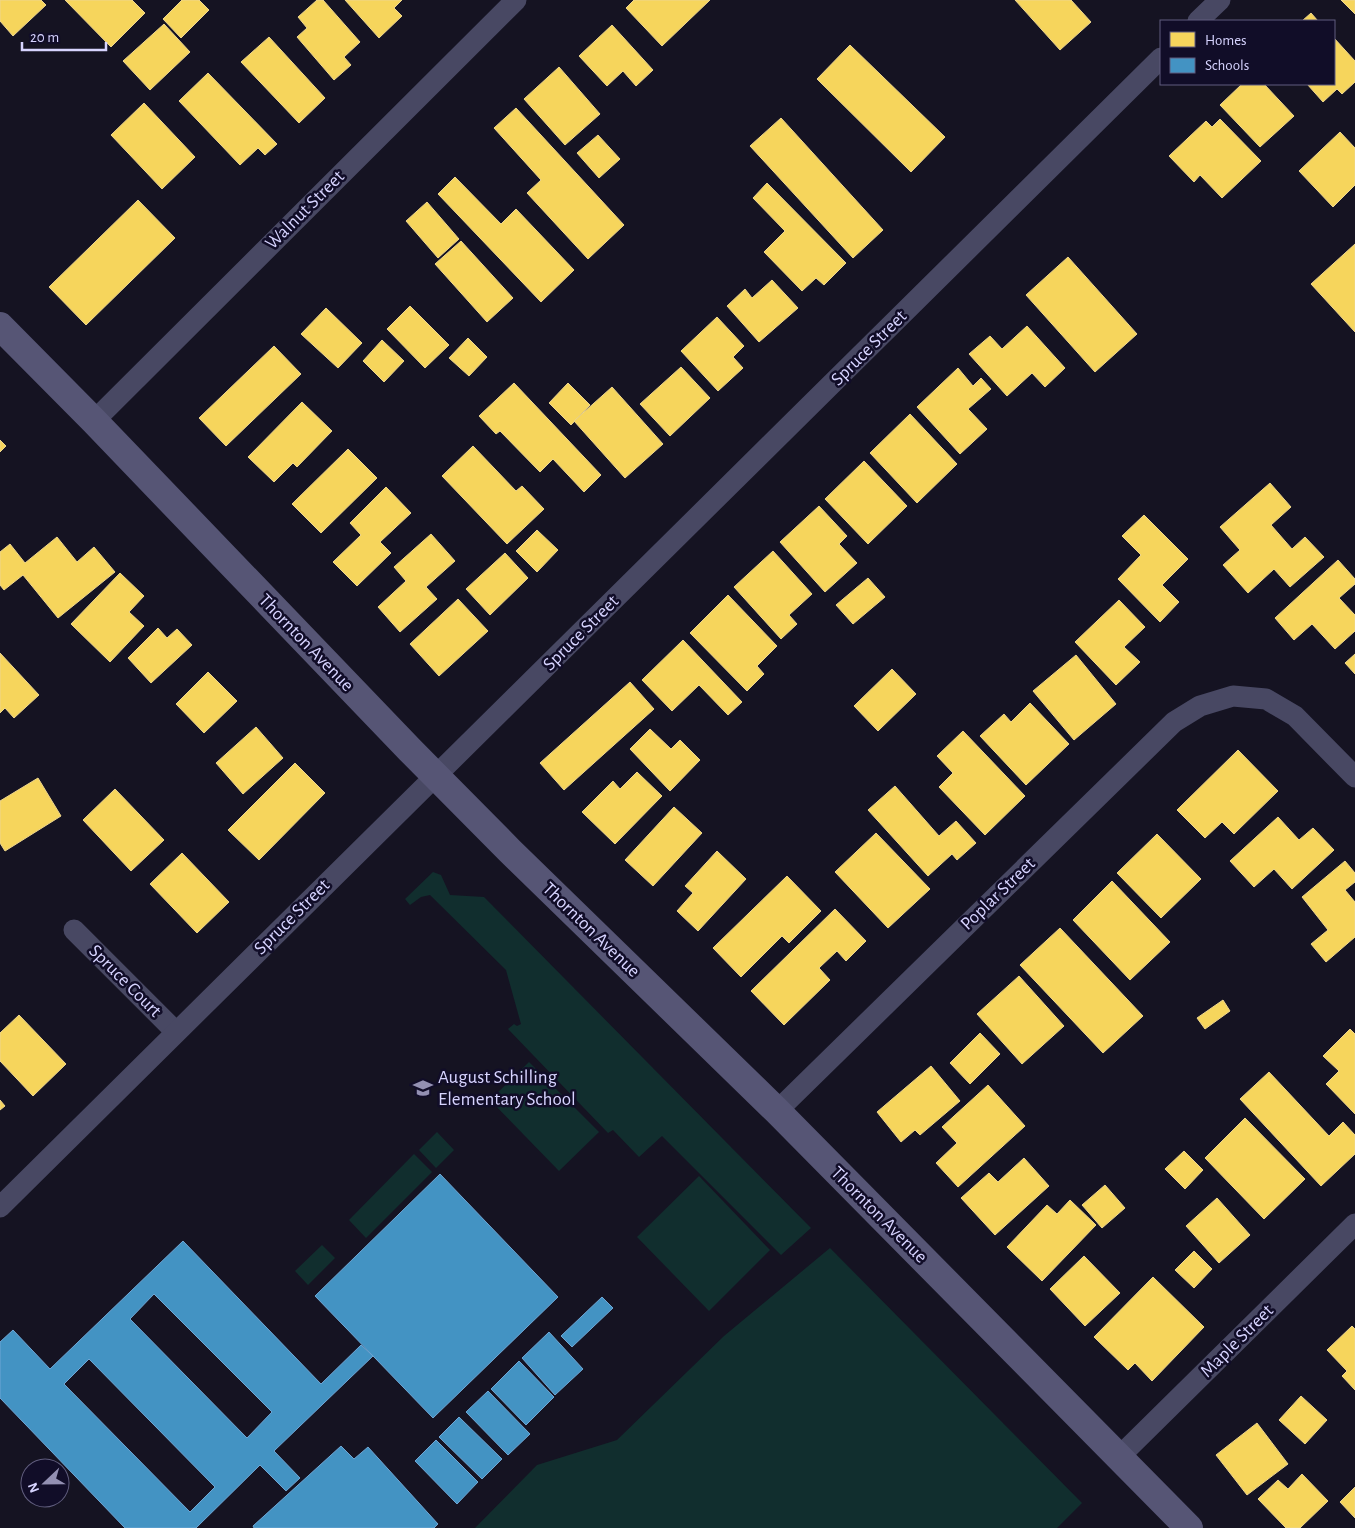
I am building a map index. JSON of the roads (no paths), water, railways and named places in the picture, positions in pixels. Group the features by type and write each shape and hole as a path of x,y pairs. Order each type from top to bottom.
{"main road":[{"name":"Thornton Avenue","path":"0,326 94,421 357,696 510,851 777,1112 1189,1528"}],"street":[{"name":"Walnut Street","path":"94,421 516,0"},
{"path":"1199,20 1220,0"},
{"name":"Spruce Street","path":"0,1207 1160,59"},
{"name":"Poplar Street","path":"777,1112 1174,722 1200,706 1233,696 1266,699 1295,716 1355,778"},
{"name":"Spruce Court","path":"74,930 176,1032"},
{"name":"Maple Street","path":"1118,1457 1355,1224"}],"place":[{"name":"August Schilling Elementary School","path":"423,1088"}]}
